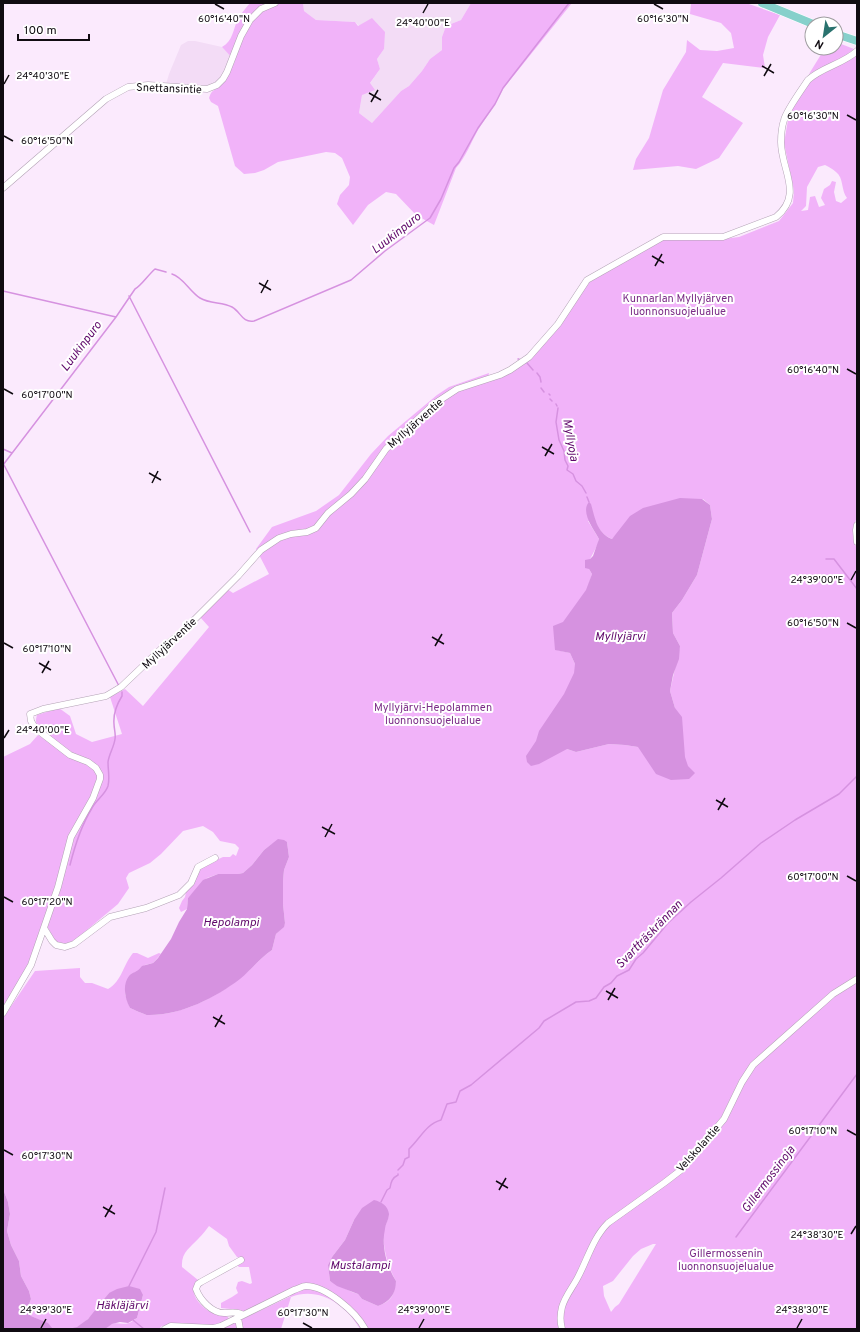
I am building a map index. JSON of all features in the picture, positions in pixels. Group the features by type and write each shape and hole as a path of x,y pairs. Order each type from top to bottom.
{"main road":[{"path":"762,3 804,20"},
{"path":"844,37 857,41"}],"street":[{"name":"Snettansintie","path":"3,188 106,99 128,87 148,85 207,89 217,85 227,72 241,36 250,20 261,9 275,3"},
{"name":"Myllyjärventie","path":"44,928 60,881 71,837 93,798 100,782 100,775 93,765 70,755 39,732 32,724 30,714 43,709 106,696 121,687 161,649 182,632 238,576 261,550 279,538 291,534 307,532 316,528 328,513 351,494 365,479 386,449 434,404 457,390 500,375 529,357 558,324 587,280 663,237 723,237 768,221 781,212 789,199 791,191 781,142 784,118 808,80 813,75 846,60 857,51"},
{"path":"857,525 857,542"},
{"path":"44,928 56,946 65,948 74,944 110,917 146,908 179,895 191,883 198,867 215,858"},
{"path":"3,1013 31,965 44,928"},
{"name":"Velskolantie","path":"562,1329 560,1322 562,1306 580,1274 592,1246 602,1229 608,1223 681,1170 724,1119 742,1082 753,1065 832,994 857,979"},
{"path":"240,1260 201,1282 198,1284 196,1289 209,1307 214,1311 219,1313 239,1313 241,1316"},
{"path":"165,1329 172,1326 214,1328 302,1287 311,1287 321,1290 338,1301 360,1320 365,1329"},
{"path":"240,1329 241,1316"}],"shaded area":[{"path":"303,3 471,3 461,20 446,26 442,37 442,50 430,59 409,86 401,91 372,123 359,113 362,95 380,69 377,59 384,49 355,22 316,20 304,11"},
{"path":"188,41 195,41 222,47 231,56 220,81 208,86 166,84 181,45"}],"green space":[{"path":"250,3 303,3 304,11 316,20 355,22 358,26 372,18 385,32 384,49 377,59 380,69 370,83 375,90 362,95 359,113 372,123 401,91 409,86 430,59 442,50 442,37 446,26 461,20 471,3 572,3 503,89 478,130 463,159 456,168 434,225 416,215 396,194 386,192 368,205 353,225 337,204 340,195 349,185 350,177 342,158 335,153 326,152 278,162 255,173 244,174 235,166 218,106 211,102 209,98 213,91 224,81 235,61 222,47 231,38 239,17"},
{"path":"691,3 746,3 780,15 768,37 763,55 765,68 723,63 702,97 743,123 719,158 696,169 678,166 633,170 636,159 649,138 663,90 686,52 687,40 700,50 717,51 734,48 731,33 721,23 690,14"},
{"path":"844,45 854,49 844,57 809,74 820,56 844,56"},
{"path":"857,54 857,518 853,534 857,549 857,976 831,992 752,1063 739,1081 721,1118 679,1168 606,1221 596,1233 575,1278 564,1297 559,1329 360,1329 347,1312 331,1300 312,1294 301,1294 291,1297 281,1329 221,1329 291,1296 286,1292 245,1313 240,1310 221,1308 221,1303 238,1293 236,1288 238,1282 242,1281 250,1284 252,1283 249,1267 239,1267 237,1265 242,1259 237,1257 229,1246 227,1239 209,1226 185,1254 182,1267 198,1280 194,1287 197,1300 213,1313 226,1316 229,1320 204,1326 162,1326 159,1329 105,1329 114,1323 126,1324 137,1318 143,1295 109,1293 89,1318 80,1326 75,1328 53,1329 47,1323 31,1316 28,1313 28,1307 31,1299 29,1291 21,1276 19,1261 11,1245 7,1231 10,1214 8,1202 3,1189 3,1018 35,971 80,968 80,977 85,983 92,983 108,989 116,982 133,953 137,953 148,958 159,953 161,954 153,963 145,965 138,972 131,974 125,994 130,1008 147,1015 159,1015 184,1009 208,999 240,978 272,950 276,934 285,923 283,881 284,870 289,857 287,842 272,844 264,850 252,865 243,873 218,874 207,878 188,898 187,909 181,912 179,908 199,868 223,857 230,857 233,854 236,856 239,848 235,844 220,841 213,832 203,826 183,831 150,863 129,873 126,878 129,888 118,904 75,940 64,945 55,941 47,926 73,837 102,774 40,731 36,723 37,715 59,708 70,716 76,734 92,742 122,734 110,697 125,689 143,706 209,627 200,617 227,589 233,593 269,574 256,549 272,527 316,511 339,495 371,454 388,436 437,395 449,387 489,373 488,379 506,372 547,338 586,281 661,240 716,240 739,237 779,221 793,203 794,191 784,143 789,114 811,80 846,62","holes":["825,165 839,175 847,198 841,203 836,201 834,192 836,182 832,181 830,185 824,189 821,198 825,205 819,207 815,196 810,197 808,210 801,211 806,206 807,187 818,167","703,499 710,505 712,519 697,575 682,600 672,613 673,633 680,646 670,691 675,708 638,747 609,744 576,752 567,749 577,674 575,664 570,653 557,650 587,590 592,574 589,569 590,559 599,539 588,521 596,522 606,536 612,539 615,536","389,1215 384,1230 384,1243 390,1270 396,1281 392,1297 378,1306 362,1299 358,1294 330,1281 328,1265 345,1240 354,1220"]},
{"path":"38,735 67,755 92,768 99,775 92,797 74,826 62,869 29,965 3,1010 3,757 30,744"},
{"name":"Gillermossenin luonnonsuojelualue","path":"857,982 857,1329 565,1329 562,1321 563,1312 568,1298 602,1232 705,1146 726,1120 747,1078 757,1064 835,995","holes":["656,1244 619,1304 611,1312 604,1296 603,1286 613,1281 633,1256 641,1249"]}],"water":[{"name":"Myllyjärvi","path":"680,498 702,499 710,505 712,519 697,575 682,600 672,613 673,633 680,646 679,659 673,675 670,691 675,708 682,717 685,757 688,766 695,773 689,779 671,780 656,774 638,747 609,744 576,752 567,749 539,764 531,766 527,762 526,756 536,741 539,731 564,694 574,673 575,664 570,653 555,650 553,626 563,622 586,590 592,574 589,569 585,568 585,560 590,559 593,556 599,539 587,516 586,511 589,502 591,504 595,520 600,529 612,539 630,516 643,508"},
{"name":"Hepolampi","path":"278,839 287,842 289,857 284,870 283,881 285,923 284,927 276,934 272,950 240,979 220,993 184,1009 159,1015 147,1015 130,1008 125,988 130,974 142,966 153,963 158,958 171,939 187,909 188,898 203,880 218,874 243,873 252,865 264,850"},
{"path":"3,1189 8,1202 10,1214 7,1231 11,1245 19,1261 21,1276 29,1291 31,1299 28,1307 28,1313 31,1316 48,1323 53,1329 3,1329"},
{"name":"Mustalampi","path":"374,1200 384,1205 389,1214 385,1227 384,1249 390,1269 396,1281 392,1296 386,1302 378,1306 362,1299 358,1294 337,1286 330,1281 328,1265 345,1240 354,1220 362,1208"},
{"name":"Häkläjärvi","path":"129,1286 140,1289 143,1295 137,1318 128,1323 120,1322 112,1324 105,1329 69,1329 77,1327 88,1319 109,1293"}],"waterway":[{"name":"Luukinpuro","path":"172,274 180,278 200,298 232,307 244,319 250,321 254,321 351,280 385,251 430,218 441,199 454,168 459,162 478,128 495,104 503,88 569,3"},
{"name":"Luukinpuro","path":"3,465 116,317 135,289 155,269 166,272"},
{"path":"3,291 116,317"},
{"path":"129,296 250,532"},
{"name":"Myllyoja","path":"527,363 533,370"},
{"name":"Myllyoja","path":"537,373 541,382"},
{"name":"Myllyoja","path":"541,388 544,392"},
{"name":"Myllyoja","path":"558,408 556,422 559,440 568,466 567,470 573,474 576,481 582,486 586,493"},
{"path":"3,449 12,453"},
{"path":"4,465 119,686"},
{"path":"587,497 589,502"},
{"path":"826,559 834,559 857,589"},
{"path":"70,865 76,843 85,822 94,805 108,786 108,762 115,737 114,716 117,705 122,696 122,692"},
{"name":"Svartträskrännan","path":"398,1170 403,1165 405,1159 409,1157 409,1149 427,1128 441,1120 447,1104 456,1102 460,1091 471,1085 539,1028 544,1021 576,1002 589,1001 596,998 604,987 611,983 617,976 629,970 636,959 643,953 668,923 691,902 761,843 795,820 839,794 857,776"},
{"name":"Gillermossinoja","path":"736,1237 857,1074"},
{"name":"Svartträskrännan","path":"381,1202 387,1190 390,1188 392,1180 398,1174"},
{"path":"129,1286 156,1232 165,1188"},
{"path":"133,1320 144,1329"}],"park label":[{"name":"Kunnarlan Myllyjärven luonnonsuojelualue","path":"678,304"},
{"name":"Myllyjärvi-Hepolammen luonnonsuojelualue","path":"433,713"}]}
